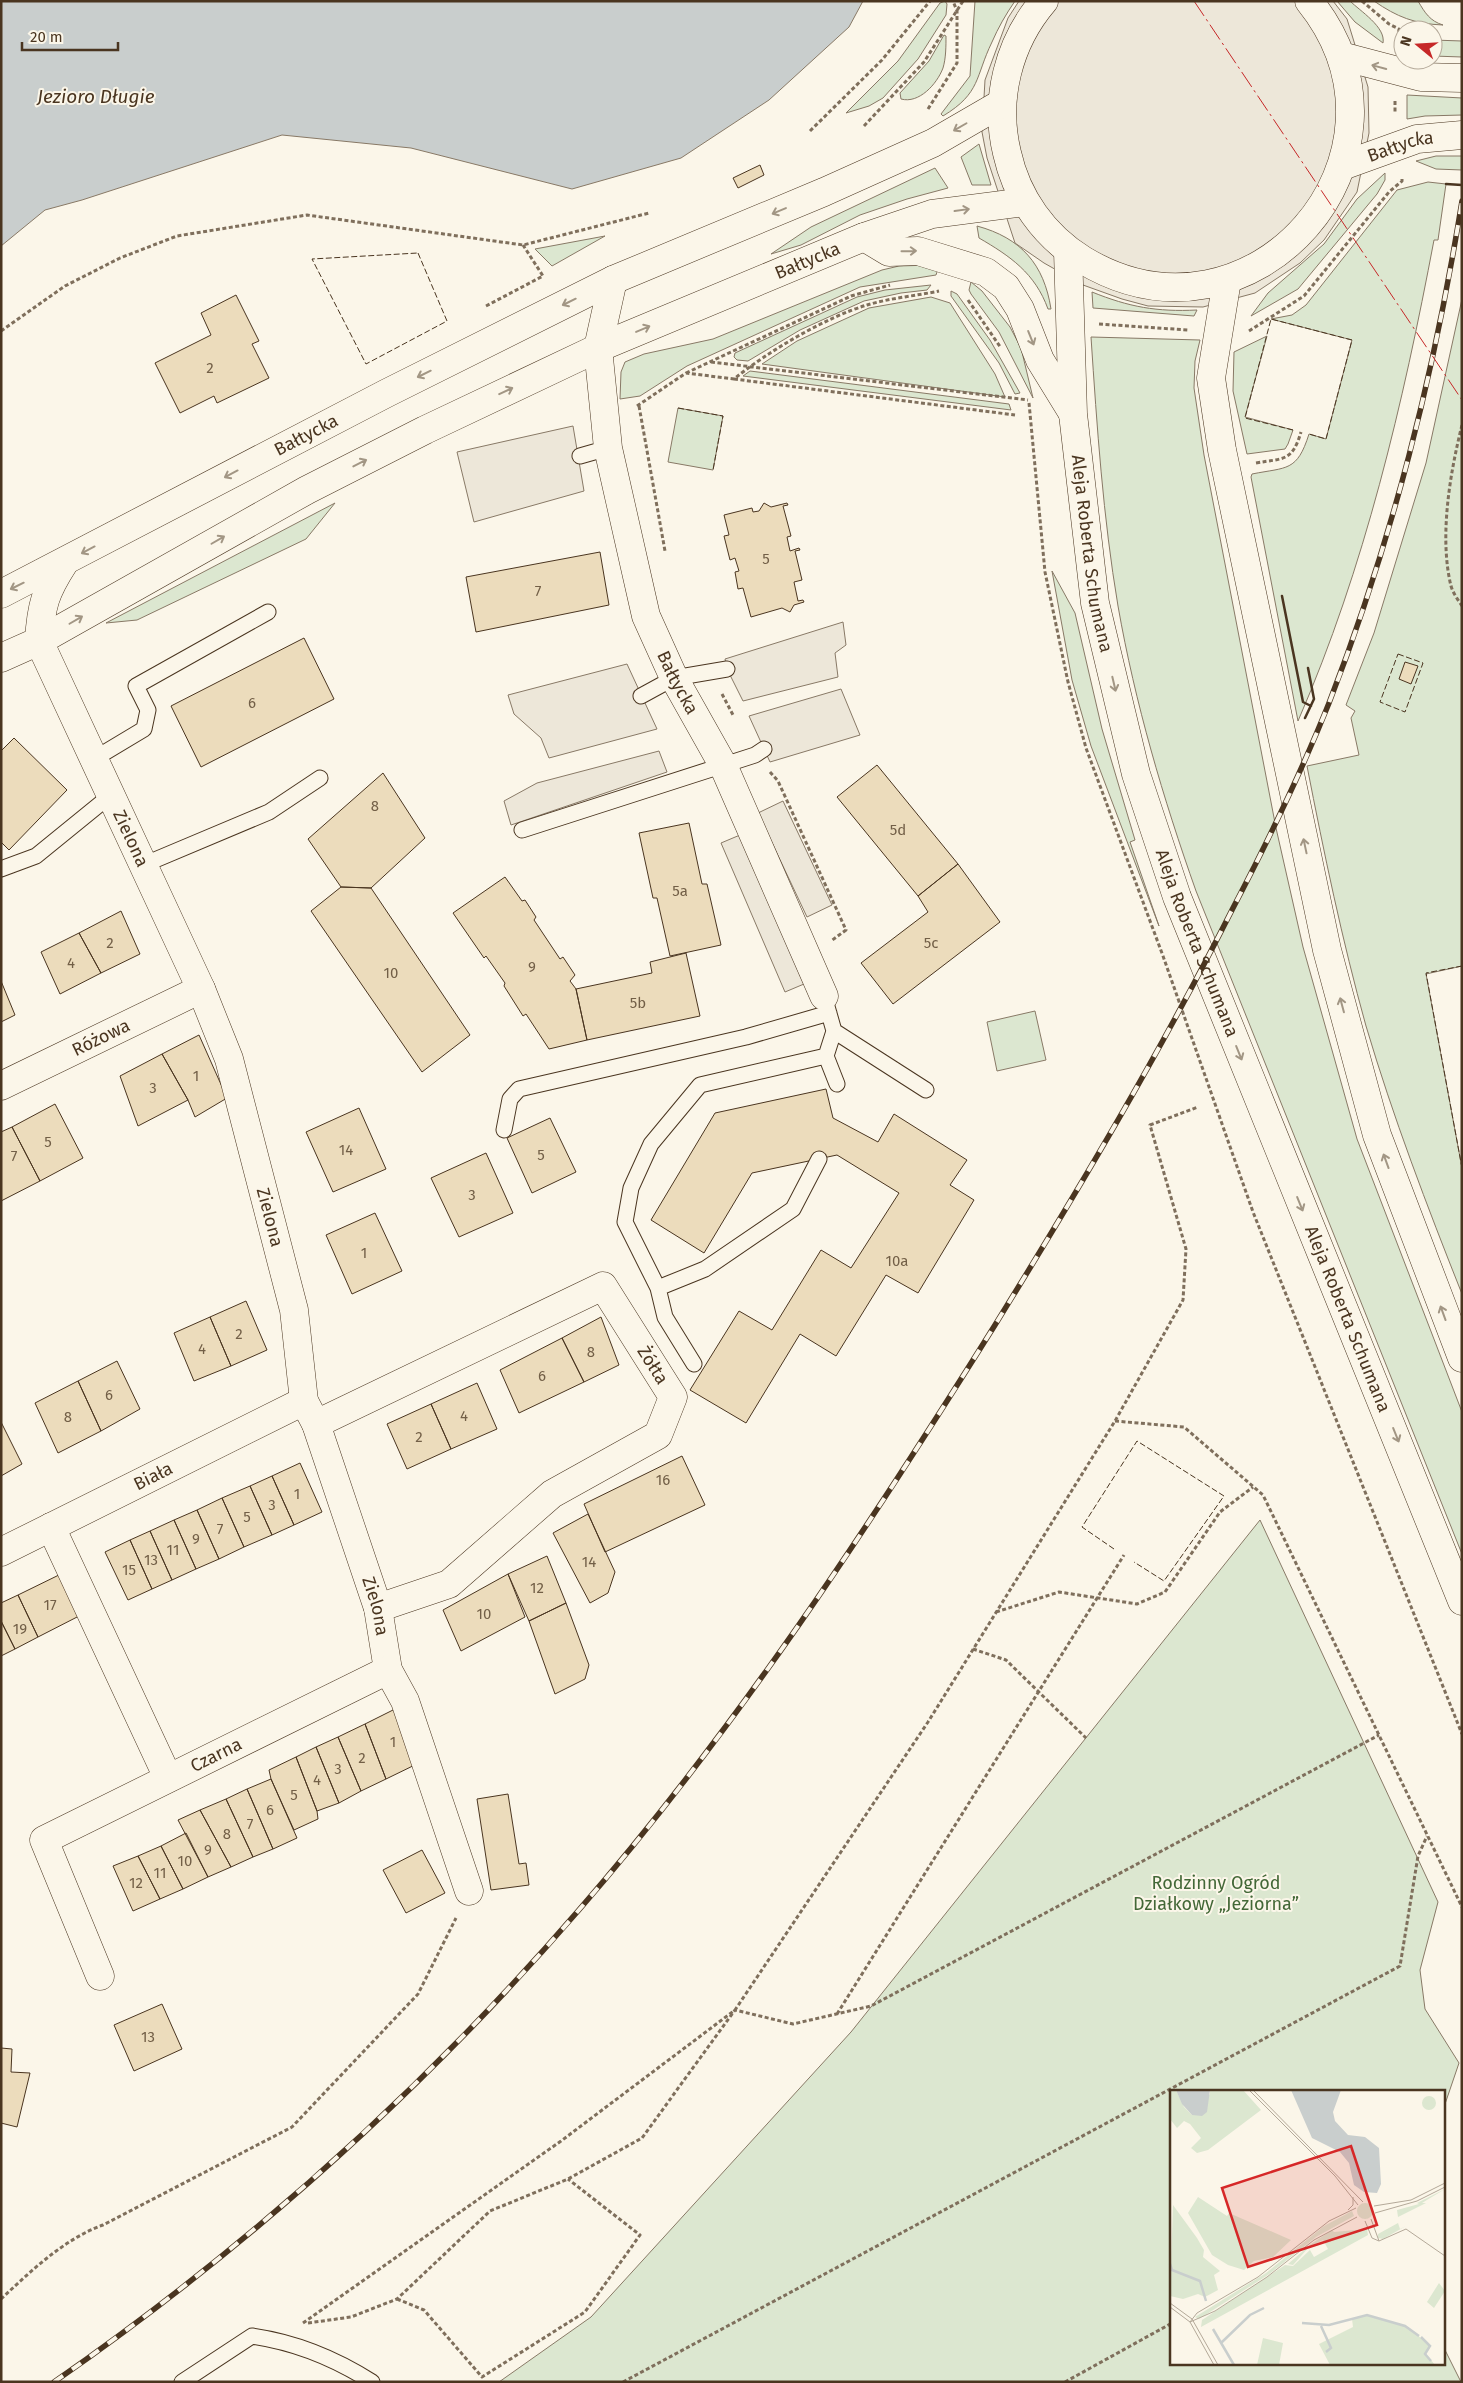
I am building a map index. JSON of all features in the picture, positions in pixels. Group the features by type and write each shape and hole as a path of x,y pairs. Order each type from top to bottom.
{"main road":[{"path":"1044,1 1030,16 1010,58 1002,102 1003,137 1011,171 1025,202 1044,228 1068,251 1104,272 1144,285 1186,288 1227,280 1278,255 1317,215 1342,166 1350,129 1349,92 1341,56 1323,20 1309,1"},
{"path":"1341,56 1421,77 1462,78"},
{"name":"Bałtycka","path":"1,594 64,563 370,402 613,280 824,192 933,143 1002,102"},
{"name":"Bałtycka","path":"1342,166 1417,139 1436,135 1462,135"},
{"name":"Bałtycka","path":"1,658 39,641 307,490 425,430 598,348 864,238 932,214 1025,202"},
{"path":"864,238 889,252 918,251 986,272 1006,287 1020,309 1040,360 1073,414"},
{"name":"Aleja Roberta Schumana","path":"1068,251 1073,414 1095,603 1136,774 1154,834 1177,897 1462,1601"},
{"name":"Bałtycka","path":"613,280 598,348 604,410 608,448 646,616 674,678 723,765 826,1005"},
{"path":"1227,280 1211,378 1226,469 1327,950 1377,1135 1462,1358"},
{"name":"Zielona","path":"64,563 49,587 40,613 39,641 201,988 229,1059 294,1310 310,1413 378,1608 388,1670 405,1701 469,1891"},
{"name":"Różowa","path":"1,1086 201,988"},
{"name":"Żółta","path":"310,1413 603,1286 674,1397 658,1435 552,1494 448,1584 378,1608"},
{"name":"Biała","path":"1,1552 50,1527 310,1413"},
{"path":"50,1527 168,1778"},
{"name":"Czarna","path":"100,1976 44,1840 388,1670"}],"lane":[{"path":"580,456 608,448"},
{"path":"94,759 144,729 148,710 136,686 268,612"},
{"path":"641,696 674,678 728,670"},
{"path":"522,830 759,752"},
{"path":"143,865 269,812 320,778"},
{"path":"1,869 36,856 110,795"},
{"path":"504,1130 510,1099 519,1089 746,1037 826,1005 834,1032 826,1056 837,1084"},
{"path":"834,1032 926,1090"},
{"path":"694,1364 665,1317 658,1288 625,1222 631,1188 651,1144 700,1085 826,1056"},
{"path":"658,1288 705,1270 793,1209 819,1159"},
{"path":"182,2382 252,2336 279,2340 350,2368 372,2382"}],"path":[{"path":"810,131 882,60 930,1"},
{"path":"923,118 957,63 957,11 954,1"},
{"path":"864,126 924,62 963,1"},
{"path":"1362,1 1393,26"},
{"path":"1395,98 1395,118"},
{"path":"1244,334 1304,296 1389,192 1402,181 1401,171"},
{"path":"1,331 65,286 120,258 177,236 307,215 523,245 649,213"},
{"path":"523,245 543,276"},
{"path":"604,410 639,406 686,373 851,296 892,284"},
{"path":"734,379 749,366 808,331 867,305 939,291"},
{"path":"967,298 1004,354"},
{"path":"1098,324 1190,330"},
{"path":"710,362 1028,400"},
{"path":"686,373 1014,416"},
{"path":"1025,393 1028,400 1045,572 1068,682 1086,748 1163,956 1253,1212 1462,1734"},
{"path":"639,406 665,553"},
{"path":"1462,425 1452,464 1446,540 1451,587 1462,606"},
{"path":"1226,469 1285,458 1296,450 1301,432"},
{"path":"711,673 778,781 846,930 830,942"},
{"path":"734,2010 561,2141 300,2324 352,2317 397,2299 490,2211 568,2179 642,2138 734,2010 928,1722 1115,1421 1183,1300 1186,1249 1150,1125 1198,1107"},
{"path":"1115,1421 1184,1428 1263,1495 1462,1907"},
{"path":"995,1612 1059,1592 1137,1604 1165,1592 1220,1512 1253,1487"},
{"path":"837,2014 1124,1555"},
{"path":"973,1649 1006,1660 1086,1738"},
{"path":"734,2010 793,2024 871,2006 1379,1735"},
{"path":"623,2382 1400,1966 1418,1856 1427,1836"},
{"path":"1,2299 27,2275 82,2232 103,2225 292,2127 418,1994 469,1891"},
{"path":"397,2299 424,2310 482,2377 585,2312 640,2235 568,2179"},
{"path":"1065,2382 1170,2324"}],"green space":[{"path":"945,1 947,4 946,15 918,59 883,98 869,106 846,113 898,61 940,3"},
{"path":"975,1 1015,1 997,32 971,92 955,108 943,116 941,114 970,76"},
{"path":"1337,1 1350,1 1366,14 1381,31 1383,43 1355,22"},
{"path":"1374,1 1418,1 1428,16 1434,20 1411,20"},
{"path":"944,35 946,36 945,60 940,74 932,86 921,96 914,99 901,99 900,93 929,61"},
{"path":"1443,40 1462,41 1462,57 1443,56"},
{"path":"1407,95 1462,98 1462,115 1425,116 1407,119"},
{"path":"979,144 991,185 972,185 961,157"},
{"path":"1436,156 1462,156 1462,170 1436,169 1416,161"},
{"path":"935,168 948,188 907,199 860,215 801,245 771,254 811,227"},
{"path":"1385,173 1385,180 1377,194 1298,289 1251,316 1268,293 1324,244 1357,199"},
{"path":"1428,182 1446,184 1438,240 1434,240 1395,424 1380,484 1343,604 1322,663 1298,721 1251,477 1252,474 1282,468 1295,462 1305,446 1309,434 1326,439 1352,340 1271,319 1292,315 1306,305 1397,190"},
{"path":"977,226 1006,238 1028,255 1043,279 1051,309 1048,309 1043,296 1029,275 1011,259 979,238"},
{"path":"605,236 552,266 535,249"},
{"path":"931,265 938,269 936,275 860,287 687,366 640,396 620,399 621,372 625,362 644,354 713,339 882,270 899,266"},
{"path":"971,282 982,291 1010,327 1021,348 1033,398 999,332 971,294 969,290"},
{"path":"931,285 927,290 901,293 864,301 800,330 748,361 737,360 734,357 735,353 857,297 885,290"},
{"path":"951,291 957,294 990,340 1020,393 1015,394 999,363 951,296"},
{"path":"1092,292 1131,305 1169,310 1197,310 1194,316 1093,308"},
{"path":"931,297 950,303 995,374 1005,397 762,364 797,341 869,308"},
{"path":"1462,299 1462,966 1426,974 1462,1168 1462,1294 1387,1094 1366,1026 1334,896 1307,766 1359,755 1351,718 1355,711 1346,705 1374,633 1426,463"},
{"path":"1267,336 1245,417 1293,430 1285,449 1247,454 1233,391 1234,352"},
{"path":"1091,337 1200,340 1195,361 1194,388 1204,455 1276,828 1303,947 1357,1139 1462,1412 1462,1554 1196,891 1161,786 1141,714 1118,606 1104,506"},
{"path":"750,371 1009,404 1011,410 743,376"},
{"path":"678,408 723,416 713,470 668,462"},
{"path":"335,503 306,539 137,620 106,623"},
{"path":"1052,571 1075,613 1102,729 1135,840 1130,842 1159,926 1091,746 1072,680"},
{"path":"1035,1011 1046,1060 997,1071 987,1022"},
{"name":"Rodzinny Ogród Działkowy „Jeziorna”","path":"1260,1520 1438,1902 1420,1970 1425,2009 1459,2063 1446,2101 1446,2090 1170,2090 1170,2366 1446,2366 1446,2352 1461,2382 499,2382 591,2317 851,2032"}],"shaded area":[{"path":"1019,1 1333,1 1347,19 1368,87 1369,133 1357,192 1324,240 1300,263 1255,293 1203,307 1148,306 1122,299 1083,285 1044,263 1015,243 987,158 982,132 985,80 1008,18"},
{"path":"573,426 584,491 474,522 457,452"},
{"path":"843,622 846,645 835,653 838,677 743,701 727,669 725,659"},
{"path":"627,664 657,729 549,758 541,738 514,714 508,695"},
{"path":"841,689 860,735 770,762 749,716"},
{"path":"659,751 667,772 511,825 504,801 537,783"},
{"path":"783,801 832,905 807,917 758,813"},
{"path":"740,835 804,984 785,992 721,843"}],"water":[{"name":"Jezioro Długie","path":"1,1 863,1 849,27 769,100 681,158 572,189 411,148 282,135 82,200 45,210 1,246"}],"building":[{"path":"760,165 764,175 738,188 733,178"},
{"path":"236,295 259,341 252,344 269,378 217,403 214,396 180,413 155,363 211,335 201,313"},
{"path":"764,503 771,507 787,503 788,505 783,506 791,536 787,537 790,551 799,548 800,550 795,551 802,580 794,582 798,601 803,600 804,602 794,605 790,612 782,608 751,617 743,588 738,589 735,572 739,571 735,558 730,560 724,536 729,535 724,515 752,508 753,512 759,511"},
{"path":"600,552 609,605 476,632 466,577"},
{"path":"304,638 334,699 201,767 171,706"},
{"path":"1405,662 1418,666 1411,684 1399,679"},
{"path":"14,738 67,790 9,850 1,842 1,751"},
{"path":"877,765 958,864 918,896 837,797"},
{"path":"383,773 425,838 371,888 341,887 308,839"},
{"path":"689,823 702,884 707,884 721,945 670,956 657,898 653,898 639,833"},
{"path":"958,864 1000,922 893,1004 861,963 928,912 918,896"},
{"path":"505,877 522,901 525,900 536,917 534,920 560,959 563,957 575,975 570,981 576,989 587,1040 549,1049 526,1014 523,1016 504,986 505,983 486,956 484,958 453,913"},
{"path":"341,887 371,888 470,1035 422,1072 311,911"},
{"path":"121,911 140,954 101,973 79,933"},
{"path":"79,933 101,973 60,994 41,952"},
{"path":"686,953 700,1016 587,1040 576,989 652,973 650,962"},
{"path":"1,981 15,1015 1,1022"},
{"path":"199,1035 227,1098 195,1117 188,1100 162,1054"},
{"path":"162,1054 188,1100 138,1126 120,1076"},
{"path":"826,1089 833,1118 878,1142 894,1114 967,1160 950,1185 974,1200 918,1293 886,1275 836,1356 800,1334 746,1423 690,1390 739,1311 772,1330 821,1250 851,1268 899,1193 837,1155 752,1173 704,1253 651,1220 715,1113"},
{"path":"55,1104 83,1158 40,1181 12,1127"},
{"path":"359,1108 386,1169 333,1192 306,1132"},
{"path":"550,1118 576,1172 532,1193 507,1138"},
{"path":"12,1127 40,1181 1,1201 1,1132"},
{"path":"486,1153 513,1213 459,1237 431,1178"},
{"path":"375,1213 402,1271 352,1294 326,1235"},
{"path":"246,1301 267,1350 231,1366 210,1317"},
{"path":"210,1317 231,1366 194,1381 174,1333"},
{"path":"601,1317 619,1365 584,1382 562,1338"},
{"path":"562,1338 584,1382 519,1413 500,1370"},
{"path":"117,1361 140,1409 101,1431 78,1381"},
{"path":"78,1381 101,1431 58,1453 35,1403"},
{"path":"477,1383 497,1429 451,1449 431,1404"},
{"path":"431,1404 451,1449 407,1469 387,1424"},
{"path":"1,1422 22,1464 1,1476"},
{"path":"682,1456 705,1505 605,1552 584,1504"},
{"path":"300,1463 322,1512 294,1525 272,1476"},
{"path":"272,1476 294,1525 272,1535 250,1486"},
{"path":"250,1486 272,1535 244,1547 222,1498"},
{"path":"222,1498 244,1547 219,1559 197,1510"},
{"path":"197,1510 219,1559 196,1569 174,1520"},
{"path":"588,1514 615,1572 608,1593 590,1603 553,1533"},
{"path":"174,1520 196,1569 172,1580 150,1531"},
{"path":"150,1531 172,1580 152,1589 130,1540"},
{"path":"130,1540 152,1589 128,1600 105,1552"},
{"path":"547,1556 566,1603 529,1621 508,1574"},
{"path":"65,1572 81,1615 38,1637 18,1595"},
{"path":"508,1574 525,1617 461,1651 443,1610"},
{"path":"18,1595 38,1637 15,1649 1,1621 1,1603"},
{"path":"566,1603 589,1665 585,1679 555,1694 529,1621"},
{"path":"1,1621 15,1649 1,1656"},
{"path":"399,1707 423,1761 386,1779 365,1724"},
{"path":"365,1724 386,1779 361,1791 338,1737"},
{"path":"338,1737 361,1791 339,1803 316,1747"},
{"path":"316,1747 339,1803 317,1811 296,1757"},
{"path":"296,1757 317,1811 318,1819 294,1830 271,1779 269,1770"},
{"path":"271,1779 297,1838 273,1849 247,1789"},
{"path":"247,1789 273,1849 253,1857 226,1799"},
{"path":"508,1794 519,1864 526,1863 529,1885 491,1890 477,1799"},
{"path":"226,1799 253,1857 231,1867 200,1810"},
{"path":"200,1810 231,1867 208,1877 178,1820"},
{"path":"186,1833 208,1877 183,1889 161,1846"},
{"path":"161,1846 183,1889 160,1899 138,1856"},
{"path":"422,1850 445,1893 406,1913 383,1870"},
{"path":"138,1856 160,1899 133,1911 113,1866"},
{"path":"162,2004 182,2049 134,2071 114,2025"},
{"path":"1,2048 12,2049 11,2072 30,2073 17,2127 1,2123"}],"railway":[{"path":"54,2382 126,2331 196,2277 331,2163 459,2040 519,1977 636,1842 692,1771 798,1626 898,1477 995,1325 1148,1067 1246,883 1284,807 1307,755 1352,641 1392,518 1409,455 1438,330 1462,201"}],"fence":[{"path":"418,253 447,321 366,364 312,259 418,253"},
{"path":"1293,430 1245,418 1271,319 1352,340 1326,439 1309,434"},
{"path":"678,408 723,416 713,470"},
{"path":"1398,654 1423,663 1405,712 1380,702 1398,654"},
{"path":"1462,966 1426,973 1462,1168"},
{"path":"1114,1549 1082,1527 1137,1441 1224,1496 1164,1581 1134,1562"}],"wall":[{"path":"1446,184 1462,185"},
{"path":"1282,596 1303,702 1311,706"},
{"path":"1305,718 1314,699 1308,668"}],"power":[{"path":"1194,1 1462,400"}]}
